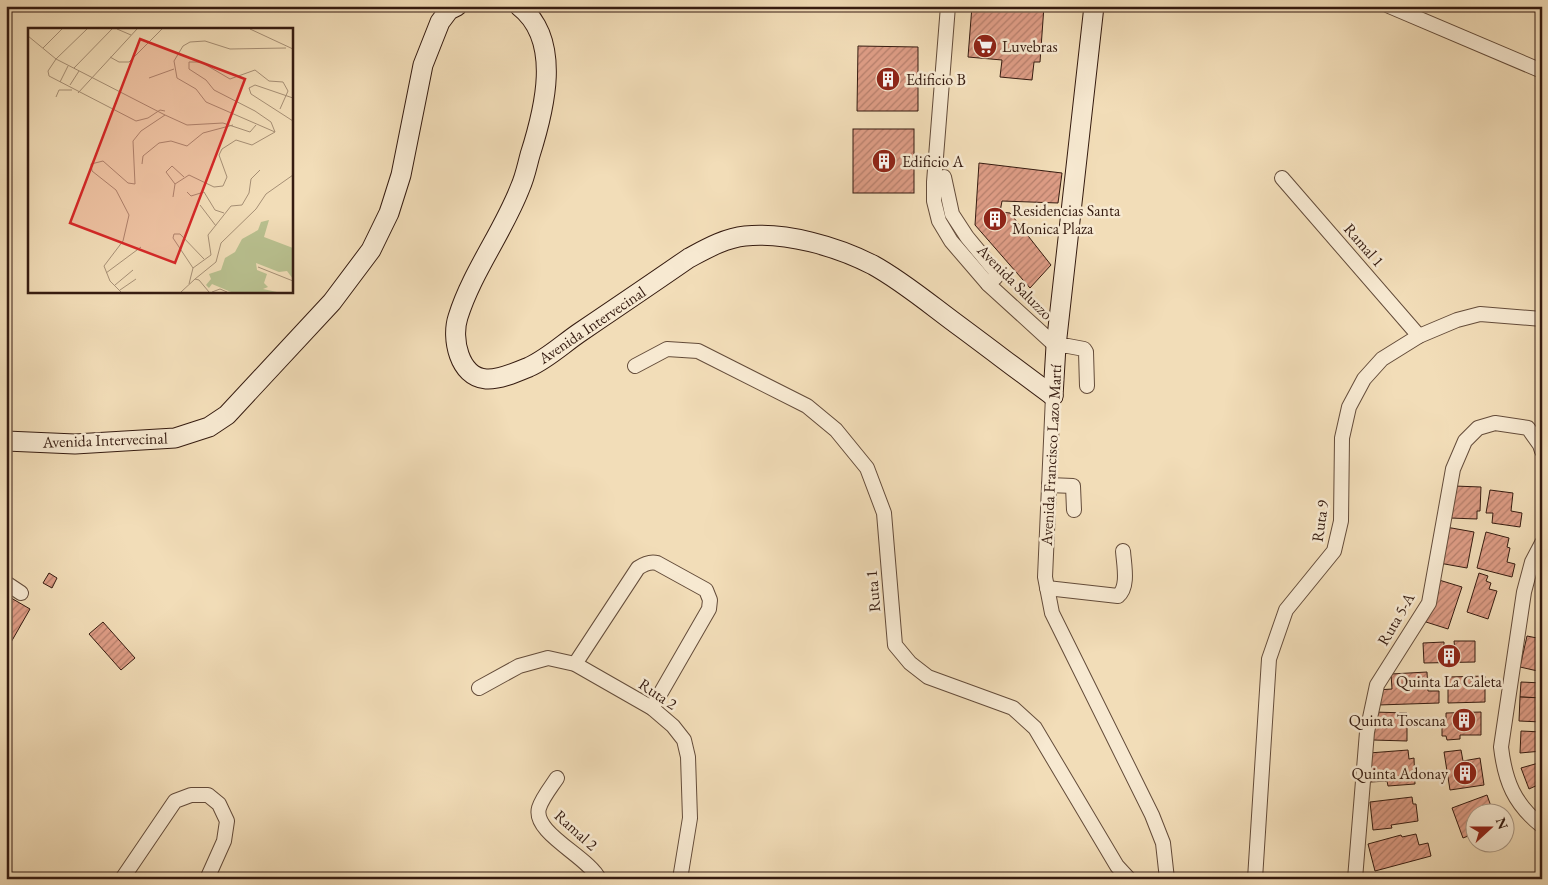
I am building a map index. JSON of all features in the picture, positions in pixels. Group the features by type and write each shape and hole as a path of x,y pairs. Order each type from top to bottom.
{"main road":[{"name":"Avenida Intervecinal","path":"6,441 75,444 175,438 209,427 227,415 332,302 371,250 389,213 400,175 423,65 440,22 449,10 457,6"},
{"name":"Avenida Intervecinal","path":"519,6 526,12 538,31 545,50 546,69 542,118 520,188 474,278 457,319 456,341 463,364 472,373 483,379 493,379 532,366 689,258 715,245 744,236 775,235 834,249 872,265 920,296 1053,396"},
{"name":"Avenida Francisco Lazo Martí","path":"1053,396 1056,346 1094,6"}],"street":[{"name":"Avenida Saluzzo","path":"948,6 934,182 934,201 939,221 951,241 988,284 1056,346"},
{"path":"1388,6 1542,71"},
{"path":"944,177 952,214 967,237 996,272 996,277 988,284"},
{"name":"Ramal 1","path":"1282,178 1419,336"},
{"name":"Ruta 9","path":"1255,879 1269,659 1286,610 1334,551 1341,521 1342,438 1349,407 1364,379 1382,359 1419,336 1457,320 1480,314 1542,318"},
{"path":"1056,346 1084,349 1086,352 1087,386"},
{"name":"Ruta 1","path":"636,366 667,349 698,351 807,406 836,430 867,468 884,513 895,645 910,663 928,677 1013,708 1034,728 1117,866 1129,879"},
{"name":"Avenida Francisco Lazo Martí","path":"1053,396 1045,577 1052,613 1152,815 1162,843 1167,879"},
{"name":"Ruta 5-A","path":"1355,879 1367,732 1377,685 1428,603 1453,469 1465,441 1478,428 1495,423 1528,428 1542,451"},
{"path":"1049,485 1073,486 1074,510"},
{"path":"1542,543 1532,562 1524,592 1500,747 1504,770 1515,798 1530,816 1542,826"},
{"path":"1047,588 1118,596 1122,593 1124,587 1123,551"},
{"path":"575,664 638,568 643,565 653,562 658,563 706,590 710,600 709,609 652,708"},
{"path":"6,583 22,593"},
{"name":"Ruta 2","path":"480,688 519,666 548,658 575,664 652,708 673,726 684,740 688,757 690,818 680,879"},
{"name":"Ramal 2","path":"557,778 540,806 539,818 546,830 593,868 599,879"},
{"path":"122,879 175,801 191,795 208,795 219,804 227,821 224,841 207,879"}],"building":[{"path":"972,6 1044,6 1040,62 1034,62 1032,80 1000,77 1002,60 968,57"},
{"name":"Edificio B","path":"858,46 918,47 918,111 857,111"},
{"name":"Edificio A","path":"853,129 914,129 914,193 853,193"},
{"name":"Residencias Santa Monica Plaza","path":"979,163 1062,173 1058,203 1002,201 1000,212 1010,213 1051,265 1030,288 975,225"},
{"path":"1454,486 1481,487 1480,511 1477,511 1477,519 1450,518"},
{"path":"1490,490 1513,493 1511,511 1522,513 1520,527 1492,523 1493,513 1486,513"},
{"path":"1446,527 1474,532 1467,568 1439,563"},
{"path":"1486,532 1509,538 1507,547 1510,548 1507,562 1515,564 1512,577 1477,568"},
{"path":"49,573 57,578 52,588 43,583"},
{"path":"1479,573 1488,576 1486,581 1491,583 1489,589 1497,591 1488,619 1467,612"},
{"path":"1439,580 1462,587 1448,629 1426,622"},
{"path":"6,595 30,609 10,644 6,642"},
{"path":"103,622 135,658 121,670 89,634"},
{"path":"1527,636 1542,639 1542,672 1520,667"},
{"name":"Quinta La Caleta","path":"1454,641 1475,641 1475,662 1424,663 1423,643 1444,642 1444,651 1455,650"},
{"path":"1427,672 1428,691 1439,691 1439,703 1378,705 1377,690 1392,689 1391,674"},
{"path":"1485,676 1485,702 1448,703 1448,677"},
{"path":"1521,682 1542,683 1542,698 1520,697"},
{"path":"1520,697 1542,698 1542,722 1519,721"},
{"path":"1373,712 1407,713 1407,741 1373,740"},
{"name":"Quinta Toscana","path":"1481,712 1481,735 1460,735 1460,739 1447,740 1446,736 1442,736 1442,727 1446,727 1446,713"},
{"path":"1521,731 1542,732 1542,751 1520,753"},
{"path":"1408,750 1409,759 1414,758 1415,784 1388,786 1387,781 1371,782 1369,753"},
{"name":"Quinta Adonay","path":"1461,750 1463,761 1480,758 1484,785 1450,790 1444,752"},
{"path":"1542,762 1542,783 1529,789 1521,768"},
{"path":"1487,795 1489,802 1468,802"},
{"path":"1412,797 1413,804 1416,804 1418,821 1391,825 1392,828 1373,830 1370,802"},
{"path":"1466,803 1466,837 1463,838 1452,808"},
{"path":"1416,834 1419,845 1428,843 1431,856 1375,871 1368,844 1401,835 1402,837"}],"place":[{"name":"Luvebras","path":"985,46"},
{"name":"Edificio B","path":"888,79"},
{"name":"Edificio A","path":"884,161"},
{"name":"Residencias Santa Monica Plaza","path":"995,219"},
{"name":"Quinta La Caleta","path":"1449,656"},
{"name":"Quinta Toscana","path":"1464,720"},
{"name":"Quinta Adonay","path":"1465,773"}]}
